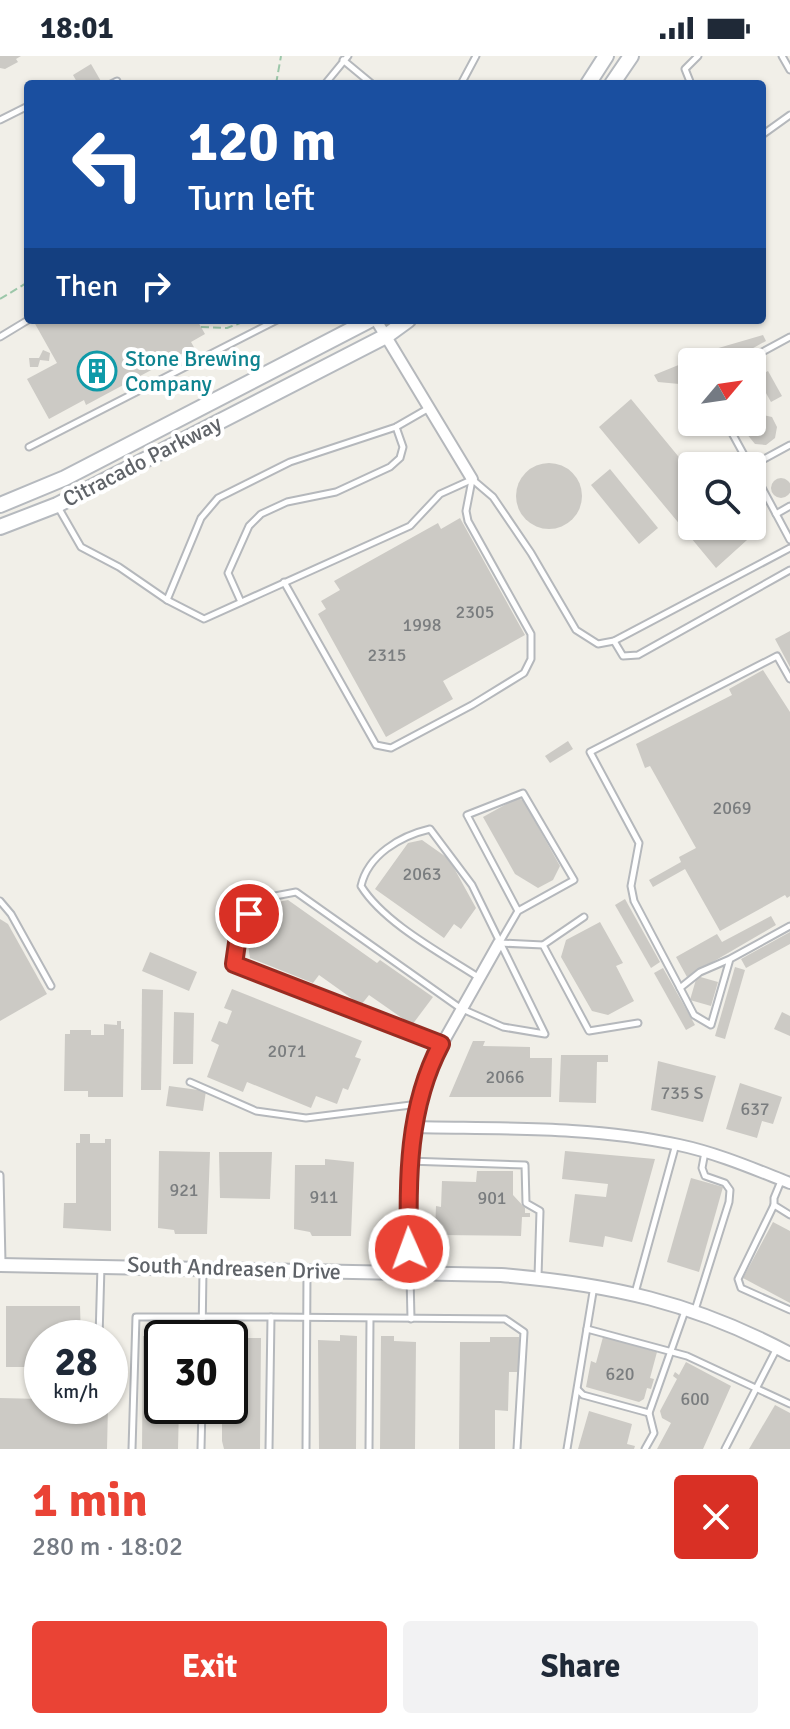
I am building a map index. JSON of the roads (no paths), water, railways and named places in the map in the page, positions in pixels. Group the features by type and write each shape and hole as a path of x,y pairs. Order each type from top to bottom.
{"main road":[{"path":"591,80 606,56"},
{"path":"615,80 631,56"},
{"name":"Citracado Parkway","path":"0,505 65,478 365,324"},
{"name":"Citracado Parkway","path":"0,527 57,505 386,336 402,324"}],"street":[{"path":"376,324 472,479"},
{"path":"410,1274 408,1161 428,1069 499,943"},
{"path":"414,1127 552,1130 676,1144 786,1182"},
{"name":"South Andreasen Drive","path":"1,1265 101,1265 538,1278 635,1293 690,1310 790,1354"}],"lane":[{"path":"463,80 476,56"},
{"path":"689,80 685,69 698,56"},
{"path":"782,56 790,70"},
{"path":"328,80 345,58 368,80"},
{"path":"0,120 24,108"},
{"path":"766,132 790,115"},
{"path":"0,337 24,322"},
{"path":"29,447 269,324"},
{"path":"766,350 790,337"},
{"path":"167,600 201,518 218,498 303,457 396,427 429,408"},
{"path":"241,602 228,573 255,518 287,502 336,492 395,463 403,447 396,427"},
{"path":"766,459 790,445"},
{"path":"57,505 81,547 204,619 410,526 440,494 472,479"},
{"path":"284,582 376,745 391,748 472,705 524,673 533,646 531,634 468,521 466,511 472,479"},
{"path":"472,479 493,497 531,553 576,630 598,644 614,641 790,548"},
{"path":"766,495 790,540"},
{"path":"776,514 790,506"},
{"path":"614,641 623,656 638,655 790,570"},
{"path":"730,959 711,1025 694,1015 634,901 631,886 639,843 590,752 777,656 790,679"},
{"path":"499,943 518,911 574,880 523,793 467,815 518,911"},
{"path":"441,1044 234,964 239,929 259,899 296,892 460,1008 503,1027 545,1034 472,885 430,829 391,845 365,870 361,886 371,901 431,947 478,977"},
{"path":"0,901 11,914 51,986"},
{"path":"499,943 543,945 584,917"},
{"path":"680,988 700,972 790,926"},
{"path":"543,945 589,1031 638,1023"},
{"path":"190,1082 256,1111 306,1118 420,1104"},
{"path":"635,1293 676,1144"},
{"path":"645,1449 654,1433 649,1413 729,1202 730,1190 725,1183 705,1176 702,1168 705,1152"},
{"path":"408,1161 525,1165 526,1203 540,1211 538,1278"},
{"path":"0,1175 1,1265"},
{"path":"786,1182 774,1198 774,1205 738,1279 741,1288 790,1310"},
{"path":"774,1205 790,1215"},
{"path":"99,1320 101,1265"},
{"path":"202,1317 203,1269"},
{"path":"306,1449 307,1270"},
{"path":"410,1274 411,1319"},
{"path":"567,1449 594,1285"},
{"path":"132,1449 136,1317 505,1319 524,1332 517,1449"},
{"path":"269,1449 271,1317"},
{"path":"369,1449 370,1319"},
{"path":"587,1329 671,1350 790,1404"},
{"path":"725,1449 778,1347"},
{"path":"577,1389 583,1395 649,1413"},
{"path":"201,1449 202,1424"}],"place":[{"name":"Stone Brewing Company","path":"97,371"}]}
